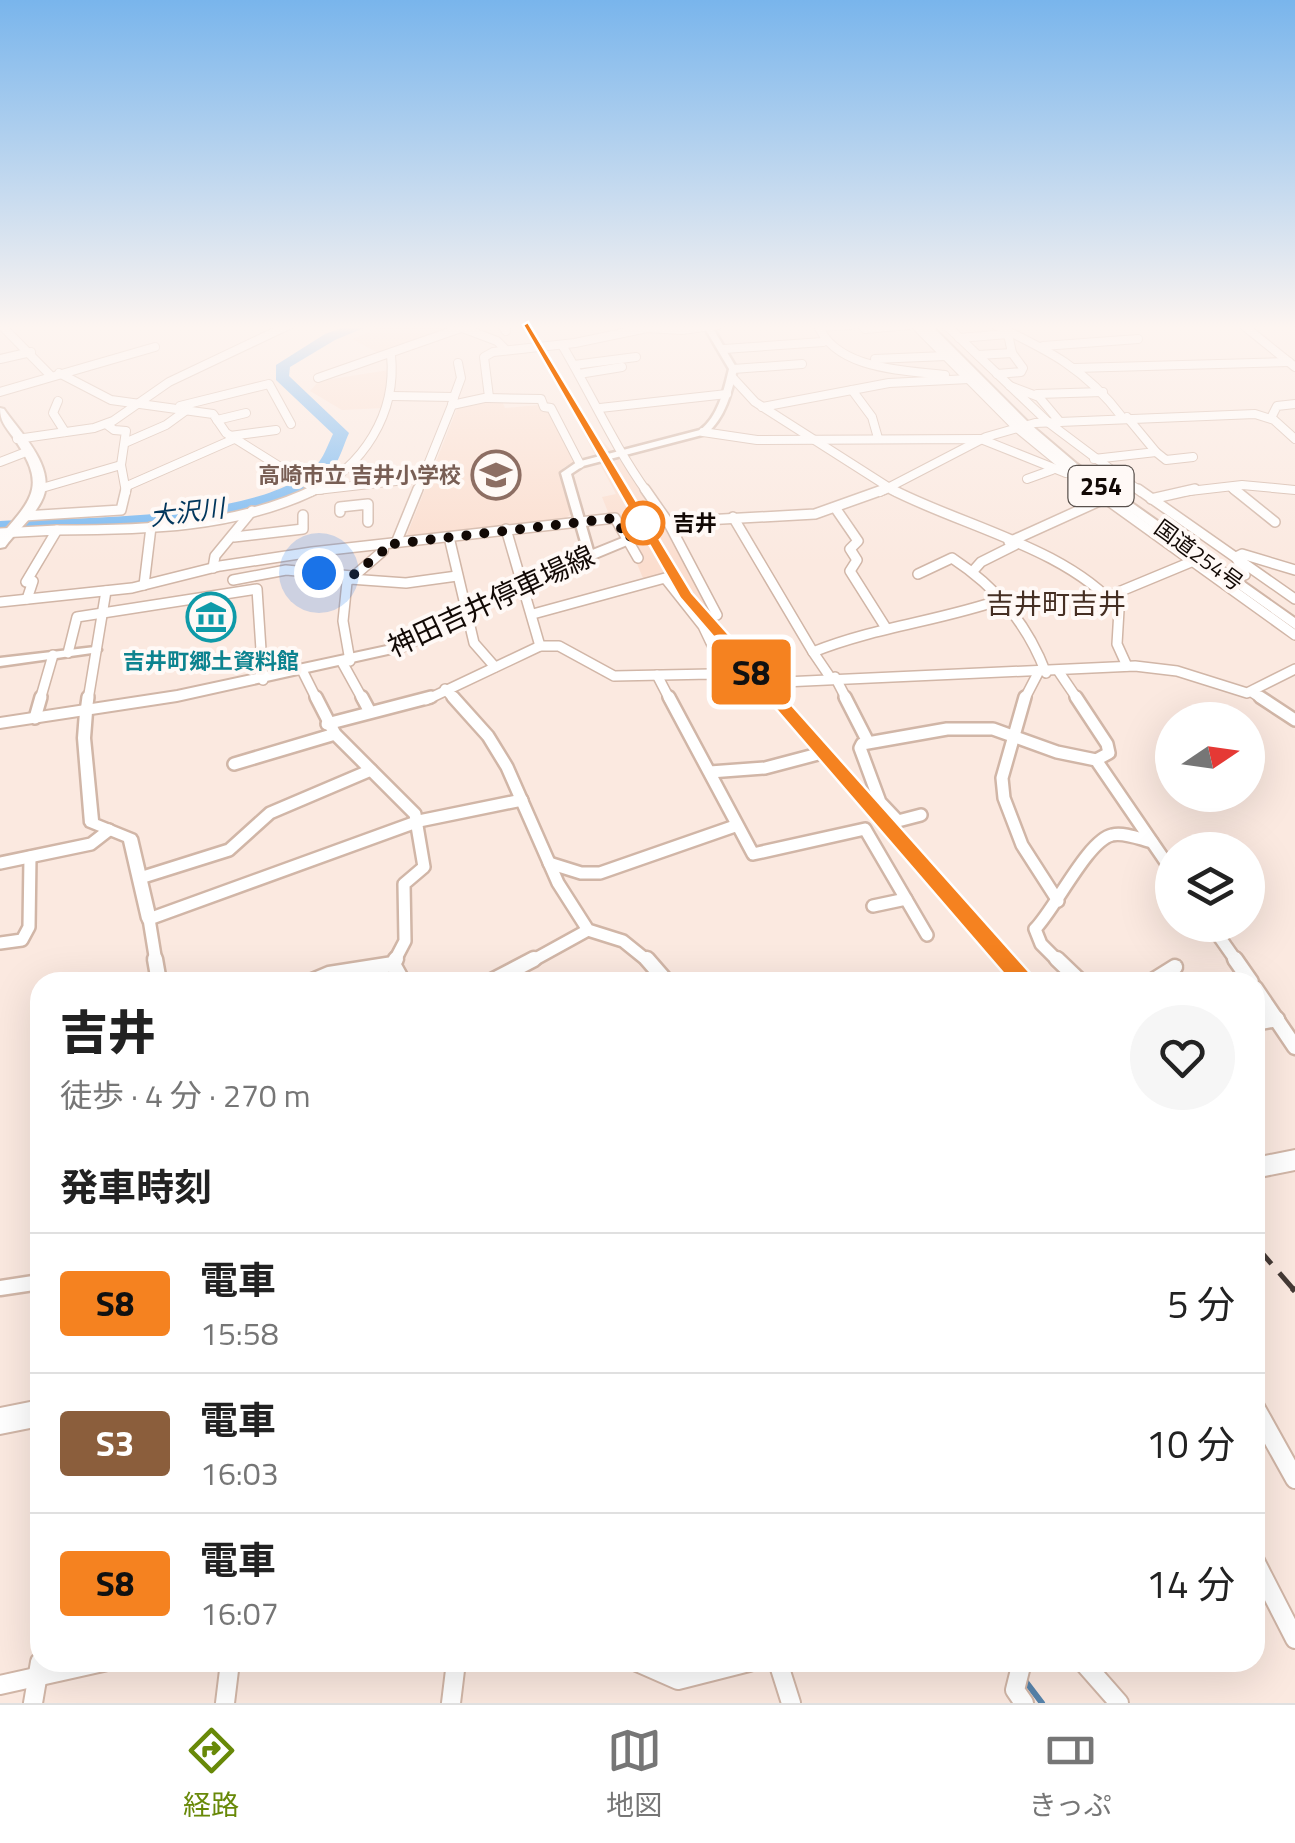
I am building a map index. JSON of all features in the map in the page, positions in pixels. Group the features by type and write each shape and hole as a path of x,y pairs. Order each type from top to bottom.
{"main road":[{"name":"国道254号","path":"1005,404 1295,610"},
{"name":"国道254号","path":"1012,404 1073,466 1295,625"},
{"path":"0,411 40,473 42,488 11,529"},
{"name":"神田吉井停車場線","path":"0,723 86,712 263,680 410,644 521,584 627,540"},
{"path":"1236,594 1263,602"},
{"path":"1265,1166 1295,1160"},
{"path":"0,1420 30,1415"}],"street":[{"path":"57,404 53,414 64,432"},
{"path":"11,529 121,510 127,486 121,465 126,431 114,430 109,422 111,404"},
{"path":"17,438 109,422 137,404"},
{"path":"153,404 213,414 220,429 232,438 316,489 422,478"},
{"path":"176,407 186,404"},
{"path":"280,404 291,424"},
{"path":"11,529 151,528 252,511 316,489 360,459 388,404"},
{"path":"396,543 452,404"},
{"path":"543,404 558,417 580,464"},
{"path":"598,404 621,454 668,522 716,614"},
{"path":"600,408 632,404"},
{"path":"704,432 722,404"},
{"path":"760,404 810,440 891,488 932,510 976,524 1074,573 1109,596 1121,616 1117,644 1127,666"},
{"path":"762,407 775,404"},
{"path":"863,404 872,417 878,438"},
{"path":"1000,404 1096,460 1295,599"},
{"path":"1021,404 1040,450 1060,471"},
{"path":"1046,404 1060,422"},
{"path":"1113,404 1166,460 1193,457"},
{"path":"1271,418 1277,406 1291,404"},
{"path":"126,442 166,425 188,410"},
{"path":"589,554 565,478 569,468 704,432 757,440 980,438 1060,422 1124,417 1195,418 1230,412 1271,418 1295,439"},
{"path":"218,420 246,413"},
{"path":"127,486 232,438 276,430"},
{"path":"980,438 1060,471 1295,635"},
{"path":"668,522 762,518 836,509 891,488 980,438"},
{"path":"1018,454 1040,450"},
{"path":"0,462 26,452"},
{"path":"1074,453 1096,460 1156,452"},
{"path":"42,488 121,465"},
{"path":"1027,479 1060,471"},
{"path":"1151,499 1187,491 1275,485 1295,490"},
{"path":"339,488 340,510 368,504 368,522"},
{"path":"1232,488 1275,522"},
{"path":"973,571 1012,544 1104,499"},
{"path":"836,509 858,541 850,549 857,560 850,570 886,628"},
{"path":"235,592 233,580 217,567 215,556 252,511"},
{"path":"303,515 303,529"},
{"path":"734,517 813,652 833,677 868,742"},
{"path":"0,602 144,585 217,567 312,552 578,520 616,518 638,558"},
{"path":"144,585 151,528"},
{"path":"506,528 540,646"},
{"path":"234,537 303,529 310,533 312,552"},
{"path":"27,599 32,581 26,582 32,567 56,530"},
{"path":"449,536 474,642 495,667"},
{"path":"370,712 346,662 343,620 351,577 383,551 384,545"},
{"path":"1236,557 1242,554 1295,570"},
{"path":"1236,557 1246,574"},
{"path":"918,574 952,558 973,571 1003,600 1037,646 1042,673 1017,711 1010,732 1010,756 1001,780 1011,819 1058,902"},
{"path":"1109,596 1192,562"},
{"path":"233,580 286,570 351,577 369,583 457,576"},
{"path":"533,614 665,578 703,626 722,666 717,675"},
{"path":"68,653 76,617 257,589 263,680"},
{"path":"106,591 84,738 92,823 130,838 157,972"},
{"path":"813,652 861,632 949,618 1003,600"},
{"path":"327,724 415,703 540,646 559,646 605,674 717,675 738,684 833,677 1042,673 1127,666 1166,669 1253,692 1295,720"},
{"path":"0,662 95,650"},
{"path":"34,718 53,655"},
{"path":"1253,692 1295,669"},
{"path":"303,672 327,724 419,822 424,868 404,884 405,941 393,964"},
{"path":"920,816 898,821 880,802 860,748 868,742 948,729 1010,732 1056,752 1096,760 1109,753 1107,744 1059,672"},
{"path":"657,674 734,826 753,854 865,828 927,935"},
{"path":"445,689 488,736 549,863 588,930"},
{"path":"234,764 335,734"},
{"path":"710,772 765,768 818,754"},
{"path":"1096,760 1155,846"},
{"path":"140,878 229,850 270,813 371,770"},
{"path":"149,919 419,822 522,800"},
{"path":"549,863 582,873 600,873 734,826"},
{"path":"0,863 91,844 108,830"},
{"path":"1070,972 1041,944 1035,929 1050,916 1069,881 1106,836 1119,834 1152,842"},
{"path":"0,943 22,940 28,927 30,857"},
{"path":"873,906 906,899"},
{"path":"512,972 556,942 588,930 619,938 642,951 658,972"},
{"path":"1222,942 1244,972"},
{"path":"342,972 393,964"},
{"path":"393,964 397,972"},
{"path":"1167,972 1175,967"},
{"path":"1265,1002 1295,1047"},
{"path":"1265,1021 1277,1019"},
{"path":"0,1288 30,1284"},
{"path":"1265,1425 1295,1479"},
{"path":"1265,1580 1295,1638"},
{"path":"0,1685 32,1672"},
{"path":"33,1703 38,1672"},
{"path":"225,1703 229,1672"},
{"path":"451,1703 455,1672"},
{"path":"660,1672 678,1680 710,1672"},
{"path":"781,1672 791,1703"},
{"path":"1020,1672 1015,1690 1024,1703"},
{"path":"1092,1672 1119,1703"}],"shaded area":[{"path":"333,404 384,404 384,408 342,410"},
{"path":"568,404 579,404 599,437 636,478 728,640 819,741 808,745 667,576 645,583 635,559 641,557 636,546 619,516 610,517 602,497 616,494"},
{"name":"高崎市立 吉井小学校","path":"539,405 549,410 575,463 564,467 560,477 571,514 565,519 406,537 458,406"}],"waterway":[{"name":"大沢川","path":"0,526 193,515 247,505 293,489 326,465 341,433 310,404"},
{"path":"1023,1678 1042,1703"}],"railway":[{"path":"575,404 686,595 778,700"},
{"path":"776,697 1007,962"},
{"path":"1005,959 1016,972"},
{"path":"1265,1256 1295,1291 1292,1288"}],"train":[{"name":"S8","path":"574,404 686,595 1016,972"}],"place":[{"name":"高崎市立 吉井小学校","path":"496,475"},
{"name":"吉井","path":"643,523"},
{"name":"吉井町郷土資料館","path":"211,617"}],"district":[{"name":"吉井町吉井","path":"1056,604"}],"route":[{"path":"319,573 352,576 383,551 384,545 616,518 627,540 643,523"}]}
